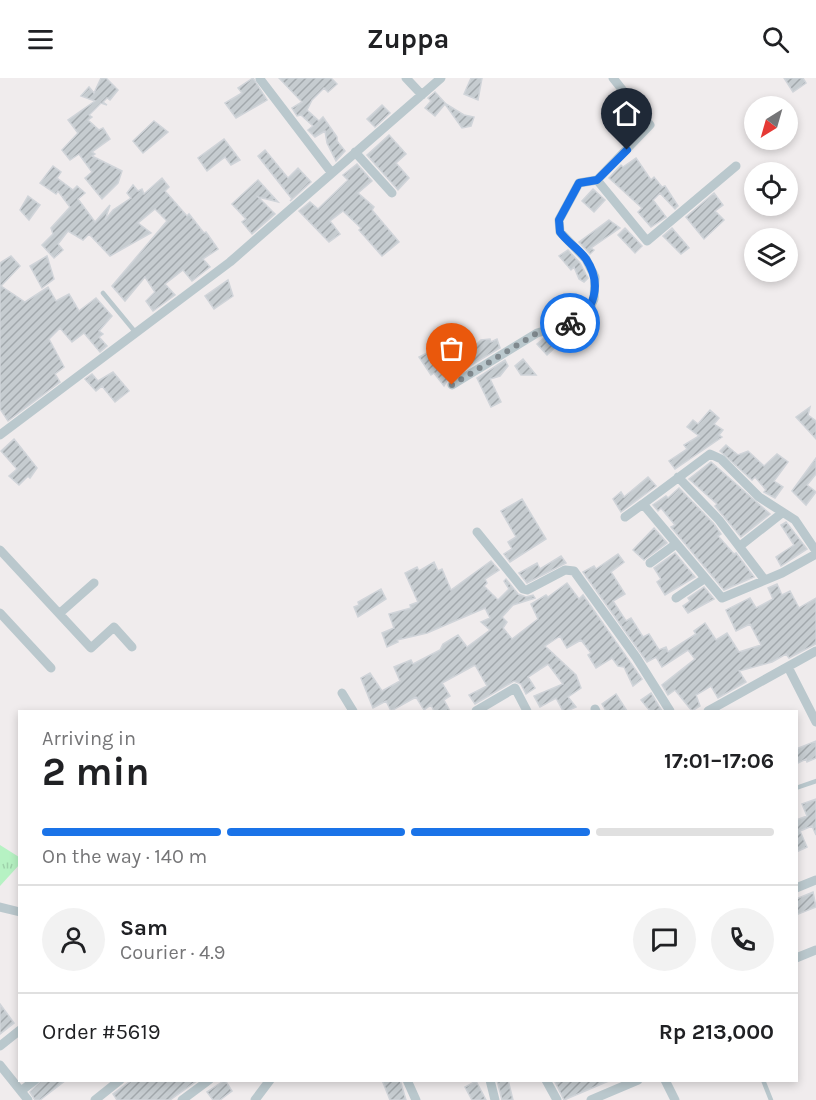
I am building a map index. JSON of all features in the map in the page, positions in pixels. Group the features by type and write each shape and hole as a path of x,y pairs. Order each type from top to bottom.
{"street":[{"path":"406,78 422,95"},
{"path":"0,435 230,262 441,78"},
{"path":"452,385 537,333 569,324 588,312 594,299 595,277 586,259 563,237 558,227 570,196 579,183 597,180 650,125 613,78"},
{"path":"260,79 331,172"},
{"path":"355,152 392,193"},
{"path":"597,180 647,241 736,166"},
{"path":"625,517 707,454 714,455 759,497 795,520 816,553 782,573 722,598 642,504"},
{"path":"678,477 740,546 764,579"},
{"path":"740,546 782,513"},
{"path":"477,532 525,590 565,570 574,571 636,657 669,710"},
{"path":"650,563 676,544"},
{"path":"0,550 91,648 114,627 132,647"},
{"path":"676,598 704,579"},
{"path":"60,613 94,583"},
{"path":"0,613 51,668"},
{"path":"710,710 816,651"},
{"path":"788,667 816,722"},
{"path":"478,710 515,687 526,710"},
{"path":"342,693 352,710"},
{"path":"798,887 816,880"},
{"path":"0,907 18,912"},
{"path":"798,957 816,950"},
{"path":"0,1046 18,1032"},
{"path":"0,1067 28,1100"},
{"path":"21,1091 32,1082"},
{"path":"95,1100 118,1082"},
{"path":"182,1100 206,1082"},
{"path":"255,1100 268,1082"},
{"path":"408,1082 416,1100"},
{"path":"490,1082 495,1100"},
{"path":"547,1082 557,1100"},
{"path":"591,1100 633,1082"},
{"path":"666,1082 675,1100"}],"lane":[{"path":"103,293 136,333"},
{"path":"798,787 816,781"},
{"path":"764,1082 771,1100"}],"green space":[{"path":"0,845 18,856 18,866 0,886"}],"building":[{"path":"101,78 106,78 118,90 110,100 107,98 103,102 107,105 101,103 89,115 92,117 88,120 99,130 103,128 110,139 92,152 95,154 92,156 122,171 118,183 102,199 85,178 92,172 79,154 70,160 62,150 78,133 68,120 95,101 81,96 89,87 94,93"},
{"path":"253,78 267,100 236,118 225,103 242,93 238,88"},
{"path":"279,78 331,78 337,84 328,92 324,88 312,100 307,110 319,121 323,117 345,151 336,161 327,143 325,131 315,137 308,130 313,126 301,115 297,116 292,108 302,102"},
{"path":"471,78 482,78 478,100 464,94"},
{"path":"784,78 803,78 806,83 793,92"},
{"path":"435,92 446,104 464,115 474,117 471,126 462,128 445,104 435,116 425,108 431,101 428,98"},
{"path":"382,105 390,113 375,127 367,119"},
{"path":"154,121 168,132 143,153 133,141"},
{"path":"389,135 406,154 396,163 409,178 398,190 367,155"},
{"path":"224,139 240,160 231,165 225,157 207,171 198,158"},
{"path":"265,150 288,178 298,168 311,182 290,201 292,199 258,156"},
{"path":"636,158 651,180 654,177 662,187 665,186 678,206 675,209 660,193 653,200 666,217 651,227 638,212 642,208 609,178 621,165 623,167"},
{"path":"357,164 372,181 358,193 374,207 372,210 399,242 382,256 359,230 361,228 343,211 330,221 340,234 329,242 299,211 310,202 318,209 348,180 343,175"},
{"path":"53,166 61,172 57,178 73,190 77,186 85,193 78,199 95,222 110,205 105,220 113,210 131,198 127,193 133,185 138,191 142,189 144,194 162,178 169,187 165,191 187,216 189,214 204,233 206,232 218,249 203,259 210,267 192,281 183,270 165,284 175,295 153,311 146,301 155,292 145,277 125,301 112,286 167,221 155,209 138,223 151,233 110,256 89,234 83,240 68,231 58,244 63,250 54,258 42,245 53,234 51,228 70,207 58,191 56,194 40,183"},
{"path":"258,180 278,202 258,197 275,214 252,234 242,222 246,219 232,204"},
{"path":"593,189 605,200 594,212 582,201"},
{"path":"714,193 723,205 715,211 724,220 704,239 686,217"},
{"path":"28,196 40,205 29,220 20,210"},
{"path":"609,220 620,228 591,248 594,250 590,254 579,242"},
{"path":"625,228 642,246 635,253 618,235"},
{"path":"672,228 689,248 681,254 663,236"},
{"path":"568,250 580,263 588,278 584,282 579,279 574,267 571,270 559,256"},
{"path":"11,256 20,266 1,286 25,302 48,287 56,301 69,294 79,311 96,298 112,316 99,331 103,334 99,337 107,346 100,352 84,333 72,342 60,328 49,339 64,367 55,374 60,382 8,421 0,409 0,263"},
{"path":"47,256 54,279 42,288 30,266"},
{"path":"228,280 233,296 214,309 205,296"},
{"path":"559,334 564,339 547,355 537,344 544,338"},
{"path":"490,339 491,342 497,339 500,348 448,379 444,386 434,373 431,375 419,357 427,353 430,356 446,353 448,357 471,350 481,340"},
{"path":"523,359 536,375 521,375 515,366"},
{"path":"505,360 508,366 500,376 490,379 501,402 491,407 477,378"},
{"path":"113,372 129,391 115,402 102,386 96,391 85,379 92,374 98,381"},
{"path":"810,407 808,415 816,421 816,439 796,417"},
{"path":"710,410 719,418 714,424 723,430 719,435 722,437 675,469 669,461 687,449 684,445 699,436 687,427 693,420 698,424"},
{"path":"14,439 37,468 30,478 28,476 19,485 9,476 17,469 1,451"},
{"path":"726,445 738,455 748,451 764,466 777,454 788,462 774,481 783,487 775,498 764,492 766,490 755,477 752,480 720,451"},
{"path":"816,458 816,474 807,485 816,492 806,505 792,491"},
{"path":"711,462 770,514 741,537 715,506 717,504 689,479"},
{"path":"648,477 656,486 621,512 613,499 621,492 624,497"},
{"path":"679,488 714,524 721,534 718,536 734,554 736,553 754,577 724,590 671,527 675,525 661,508 658,511 653,505 666,496 668,498"},
{"path":"522,499 546,539 510,562 504,554 512,549 508,542 516,537 501,511"},
{"path":"786,522 807,549 781,566 776,557 794,545 781,525"},
{"path":"654,528 667,543 644,560 633,550"},
{"path":"675,553 695,577 665,595 657,582 661,579 654,568"},
{"path":"618,554 624,562 611,572 625,594 613,601 626,621 631,618 643,637 649,634 659,650 666,647 668,652 696,634 694,631 705,623 716,640 727,633 739,652 761,645 750,624 736,631 726,610 750,598 756,608 773,599 768,588 777,584 782,595 790,591 799,608 816,598 816,644 789,658 786,654 772,662 739,671 746,682 718,698 711,686 696,695 700,706 691,710 675,690 668,695 662,685 695,659 688,650 662,667 656,657 647,662 583,572 594,566 596,569"},
{"path":"561,556 566,563 527,583 519,573 537,563 540,569"},
{"path":"491,561 499,570 485,579 487,583 484,586 498,600 509,589 504,581 506,579 518,594 526,597 533,595 535,598 513,605 502,617 507,622 503,628 512,639 538,619 531,604 546,595 548,597 567,583 579,599 583,595 642,679 633,686 624,667 618,666 612,658 596,668 588,655 591,653 581,640 567,648 560,636 545,646 576,675 581,688 568,697 576,707 569,710 562,710 556,698 540,707 534,696 563,684 548,664 528,677 535,688 526,694 521,684 514,681 475,704 469,695 487,686 475,665 442,683 450,696 444,700 449,710 434,710 431,705 424,710 416,697 393,710 390,710 386,701 373,708 361,678 370,673 382,691 400,681 394,667 411,660 413,664 440,650 443,644 458,635 467,647 490,630 481,622 490,618 485,608 427,633 397,640 398,642 387,647 382,633 394,628 389,614 411,608 410,605 418,602 405,573 417,567 419,571 434,562 438,571 442,569 451,590"},
{"path":"704,587 714,599 688,613 683,606 690,601 688,598"},
{"path":"381,589 386,599 358,617 354,607 359,605 358,602"},
{"path":"651,693 661,710 649,710 641,700"},
{"path":"616,694 626,710 605,710 602,704"},
{"path":"816,741 816,758 798,763 798,748"},
{"path":"816,799 816,835 812,826 800,831 807,847 798,851 798,819 807,816 802,804"},
{"path":"813,892 816,907 798,914 798,898"},
{"path":"0,1004 14,1023 0,1034"},
{"path":"40,1082 63,1082 40,1100 35,1100 30,1092"},
{"path":"129,1082 195,1082 170,1100 117,1100 113,1094"},
{"path":"222,1082 226,1082 232,1091 220,1100 213,1100 207,1092"},
{"path":"383,1082 401,1082 406,1100 390,1100"},
{"path":"477,1082 486,1100 472,1100 465,1087"},
{"path":"498,1082 508,1082 513,1100 502,1100"},
{"path":"555,1082 606,1082 564,1100"}],"way so far":[{"path":"452,385 537,333 570,323"}],"route":[{"path":"570,323 588,312 594,299 596,285 595,277 586,259 560,232 559,220 579,183 597,180 627,150"}]}
